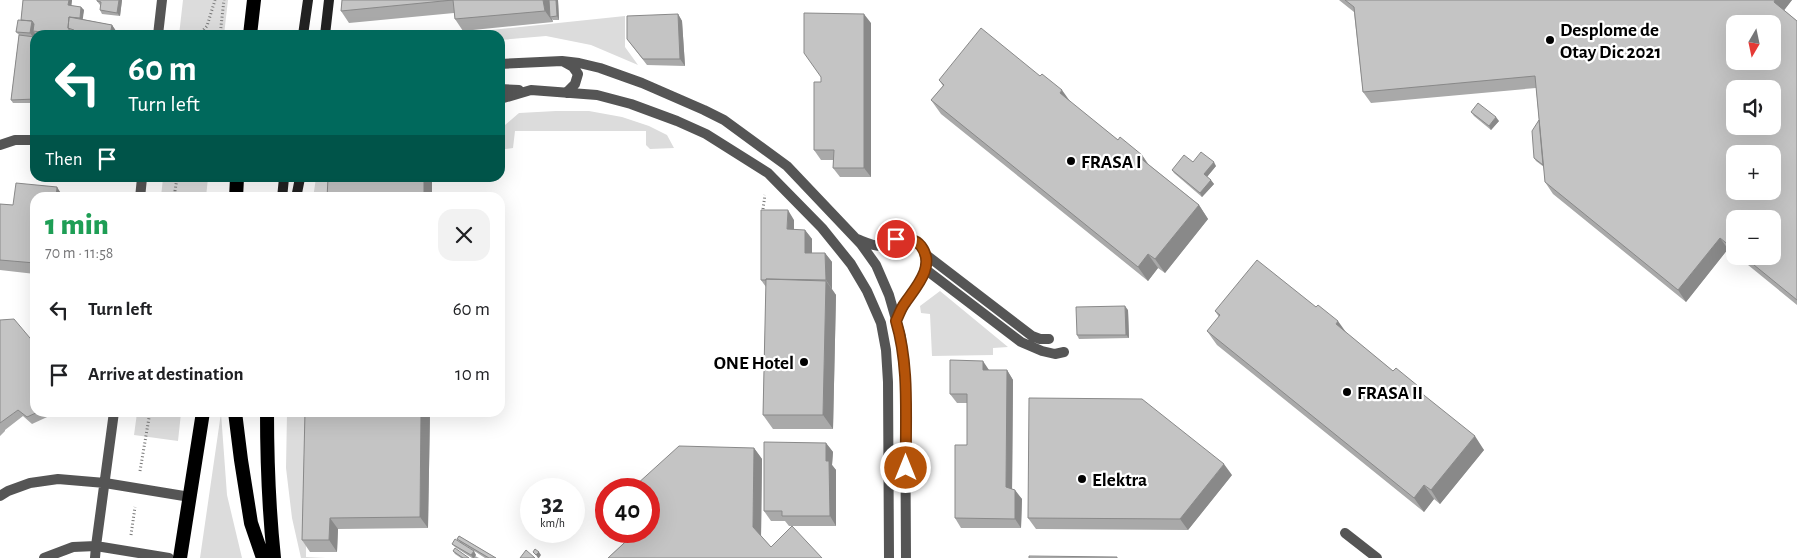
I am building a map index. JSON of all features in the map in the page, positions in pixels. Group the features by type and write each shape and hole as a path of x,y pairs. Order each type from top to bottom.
{"highway":[{"path":"251,30 254,0"},
{"path":"180,558 202,417"},
{"path":"236,417 240,460 251,523 263,558"},
{"path":"267,417 267,463 274,558"}],"main road":[{"path":"304,30 308,0"},
{"path":"326,30 329,0"}],"street":[{"path":"159,30 162,0"},
{"path":"562,61 573,67 578,74 575,84 566,92"},
{"path":"505,64 562,61 600,68 634,80 724,120 787,166 853,237 876,265 889,294 901,337 905,377 906,558"},
{"path":"505,89 597,95 631,104 677,121 706,134 768,173 822,228 851,264 867,292 881,323 886,350 888,382 889,558"},
{"path":"505,98 531,90"},
{"path":"0,145 15,140 30,140"},
{"path":"853,237 878,246 884,246 896,239 909,238 918,242 925,254 1032,336 1040,339 1050,339"},
{"path":"896,321 904,305 922,279 925,269 925,254"},
{"path":"925,269 1021,342 1042,351 1055,354 1064,352"},
{"path":"95,558 113,417"},
{"path":"0,496 30,483 58,479 105,484 190,498"},
{"path":"1345,533 1377,558"},
{"path":"44,558 74,547 96,546 169,558"}],"path":[{"path":"203,30 207,26 215,0"},
{"path":"221,30 224,0"}],"shaded area":[{"path":"183,0 228,0 225,30 180,30"},
{"path":"625,16 625,47 638,65 591,45 546,36 505,40 505,30 492,30"},
{"path":"589,111 622,117 649,126 667,135 674,148 650,149 646,145 646,131 515,131 513,148 505,149 505,125 519,113"},
{"path":"163,182 208,182 207,192 162,192"},
{"path":"315,182 330,182 329,192 314,192"},
{"path":"940,291 1008,347 993,348 993,355 932,356 930,314 921,313 920,306"},
{"path":"136,417 181,417 178,441 134,435"},
{"path":"221,417 227,495 242,558 200,558"},
{"path":"287,417 307,417 306,557 326,558 301,558 292,518 286,468"}],"building":[{"path":"23,0 69,0 68,5 81,7 80,18 69,17 69,30 33,30 34,24 32,21 21,20"},
{"path":"97,0 119,0 117,13 100,10 101,2"},
{"path":"342,0 453,0 341,11"},
{"path":"453,0 543,0 545,11 455,19"},
{"path":"549,0 556,0 557,16 550,17"},
{"path":"1345,0 1775,0 1774,2 1797,21 1797,300 1754,265 1781,265 1781,210 1726,210 1726,243 1720,238 1678,290 1545,182 1535,76 1363,92 1354,7"},
{"path":"804,13 864,14 864,168 833,168 834,150 814,150 814,82 821,82 821,77 804,53"},
{"path":"678,14 680,59 643,59 627,39 627,16"},
{"path":"69,17 112,25 111,30 74,30 68,28"},
{"path":"18,20 32,21 30,33 16,32"},
{"name":"FRASA I","path":"981,28 1040,76 1042,74 1062,90 1060,93 1118,140 1120,137 1142,155 1139,157 1199,205 1155,259 1148,254 1138,267 931,100 944,85 939,80"},
{"path":"19,35 30,36 30,99 11,100"},
{"path":"1478,103 1496,117 1489,126 1471,112"},
{"path":"1539,120 1543,165 1534,158 1532,131"},
{"path":"1201,152 1214,162 1204,174 1211,180 1200,193 1172,170 1184,155 1193,162"},
{"path":"328,182 424,182 424,192 327,192"},
{"path":"16,183 57,187 57,192 30,192 30,263 0,260 0,204 13,205"},
{"path":"761,210 788,210 787,229 805,230 805,253 825,253 826,280 761,280"},
{"name":"FRASA II","path":"1257,260 1316,307 1318,305 1338,321 1336,324 1393,371 1396,368 1418,386 1415,388 1475,436 1431,490 1424,485 1414,498 1207,331 1220,315 1215,311"},
{"name":"ONE Hotel","path":"766,279 826,281 823,415 763,415"},
{"path":"1125,306 1126,335 1077,335 1076,307"},
{"path":"14,319 30,338 30,416 27,417 18,410 0,423 0,320"},
{"path":"950,360 983,361 983,370 1007,370 1006,487 1015,490 1015,519 955,518 955,445 967,445 967,394 950,394"},
{"path":"1029,398 1142,399 1224,464 1180,519 1028,518"},
{"path":"305,417 421,417 420,517 330,518 329,540 302,540"},
{"path":"764,442 826,443 826,461 829,461 830,516 782,516 782,511 764,511"},
{"path":"679,446 754,448 753,527 771,547 792,526 822,558 608,558 624,543 660,543 660,478 644,478"},
{"path":"459,536 496,558 489,558 457,539"},
{"path":"455,539 474,551 471,555 452,544"},
{"path":"455,548 469,558 463,558 453,551"},
{"path":"535,549 539,552 536,555 533,552"},
{"path":"526,550 535,558 520,558"},
{"path":"1029,556 1117,557 1117,558 1029,558"}],"place":[{"name":"Desplome de Otay Dic 2021","path":"1550,40"},
{"name":"FRASA I","path":"1071,161"},
{"name":"ONE Hotel","path":"804,362"},
{"name":"FRASA II","path":"1347,392"},
{"name":"Elektra","path":"1082,479"}],"route":[{"path":"896,239 909,238 918,242 924,250 926,259 922,279 904,305 896,321 901,337 905,377 906,468"}]}
